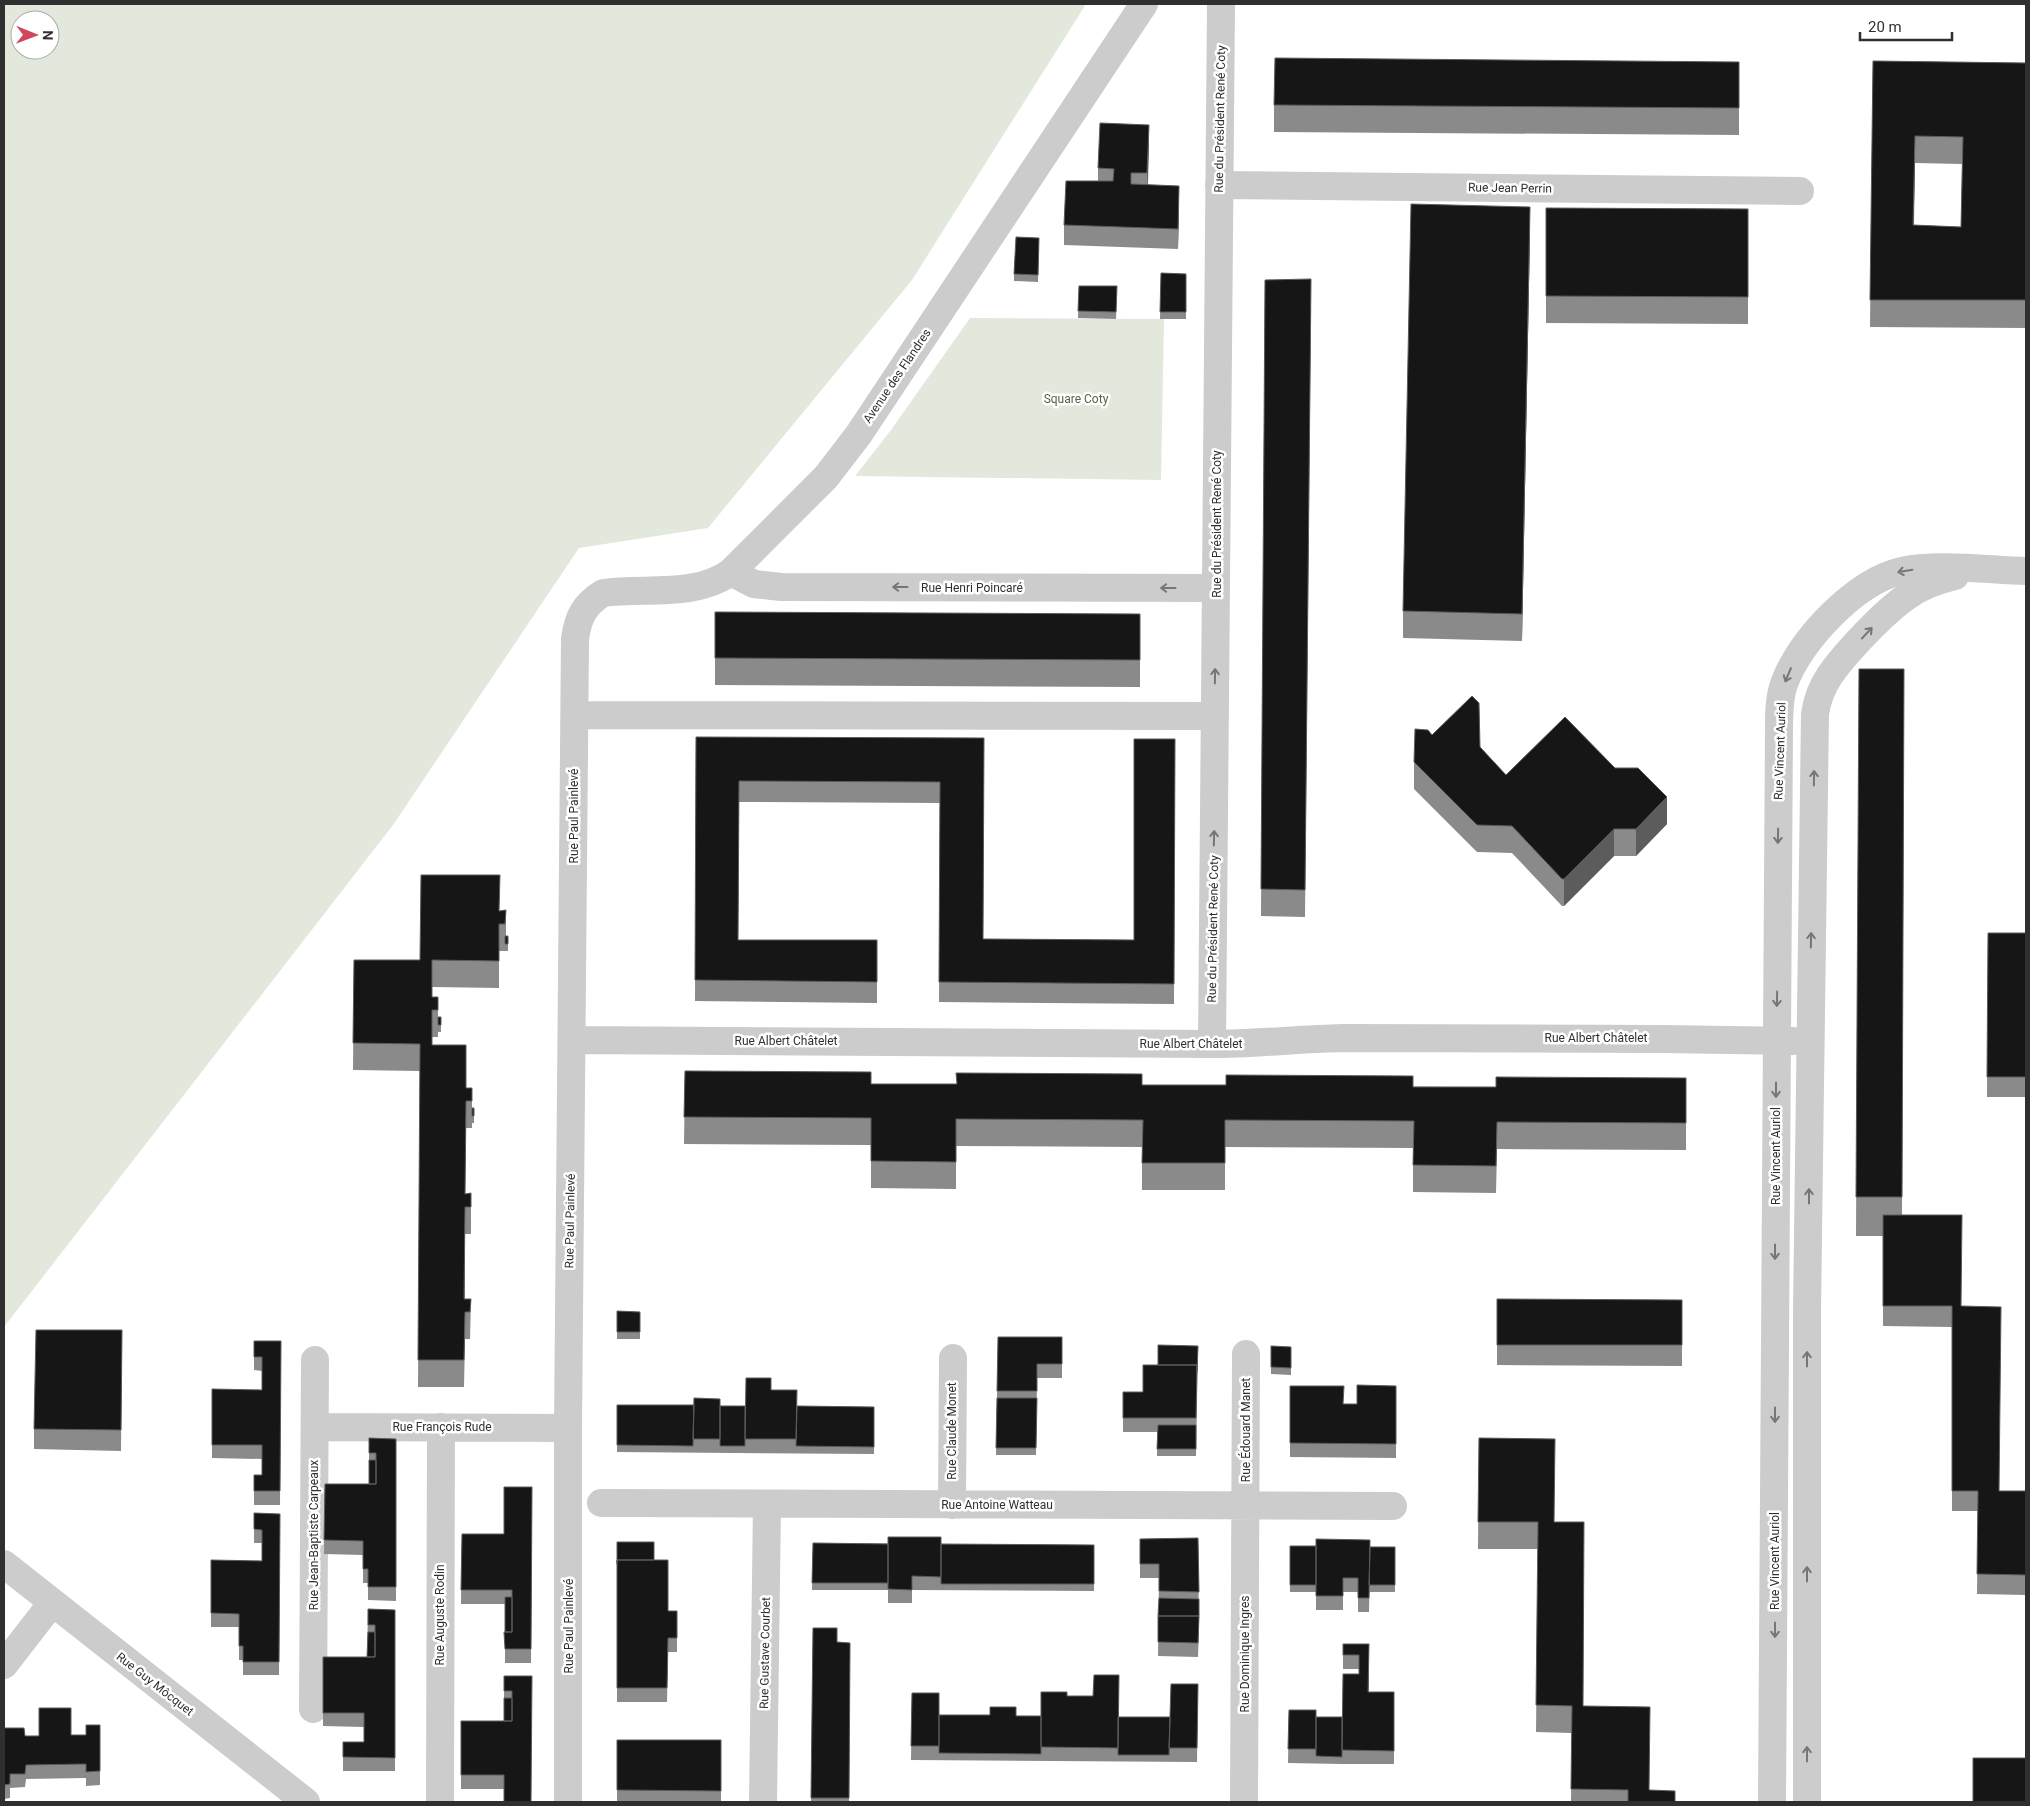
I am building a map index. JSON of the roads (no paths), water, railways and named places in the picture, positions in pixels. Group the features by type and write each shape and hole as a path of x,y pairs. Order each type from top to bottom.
{"street":[{"name":"Avenue des Flandres","path":"575,639 577,623 584,611 591,600 603,592 699,587 722,579 826,477 859,434 1144,4"},
{"name":"Rue du Président René Coty","path":"1212,1044 1221,4"},
{"name":"Rue Jean Perrin","path":"1219,185 1800,191"},
{"name":"Rue Vincent Auriol","path":"1772,1802 1776,1041 1780,708 1783,686 1790,668 1809,640 1859,591 1880,578 1902,571 1922,569 1989,570"},
{"path":"1807,1802 1810,1042 1815,714 1817,701 1830,675 1842,660 1872,628 1908,596 1937,581 1989,570 2026,571"},
{"name":"Rue Henri Poincaré","path":"731,572 754,584 781,587 1216,588"},
{"name":"Rue Paul Painlevé","path":"568,1802 568,1428 575,639"},
{"path":"574,715 1215,716"},
{"name":"Rue Albert Châtelet","path":"572,1040 1258,1044 1317,1038 1342,1038 1810,1042"},
{"name":"Rue Édouard Manet","path":"1246,1354 1246,1506"},
{"name":"Rue Claude Monet","path":"952,1505 953,1358"},
{"name":"Rue Jean-Baptiste Carpeaux","path":"313,1709 315,1360"},
{"name":"Rue François Rude","path":"315,1427 568,1428"},
{"name":"Rue Auguste Rodin","path":"440,1802 441,1427"},
{"name":"Rue Antoine Watteau","path":"601,1503 1393,1506"},
{"name":"Rue Gustave Courbet","path":"763,1802 767,1504"},
{"name":"Rue Dominique Ingres","path":"1244,1802 1246,1506"},
{"name":"Rue Guy Môcquet","path":"4,1564 306,1802"},
{"path":"4,1665 52,1603"}],"park label":[{"name":"Square Coty","path":"1076,399"}]}
